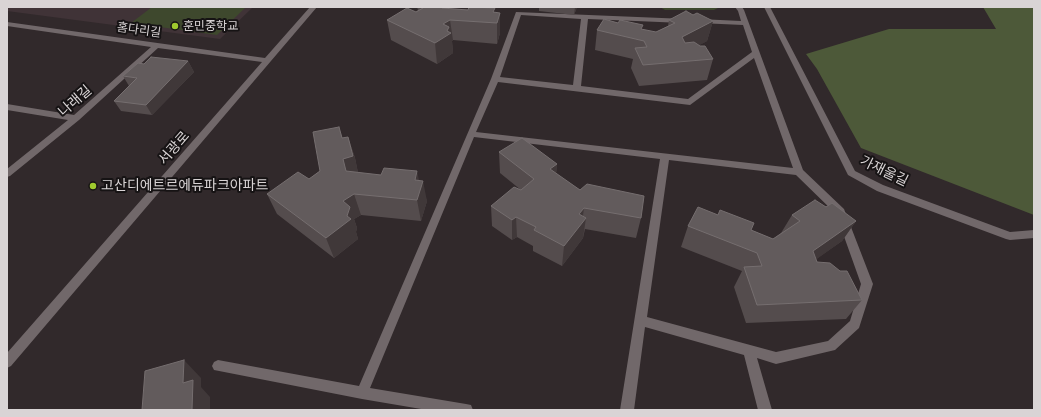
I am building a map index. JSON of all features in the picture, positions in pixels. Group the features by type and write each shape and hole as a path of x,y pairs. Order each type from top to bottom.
{"street":[{"name":"서광로","path":"7,362 314,7"},
{"path":"640,320 776,358 831,346 856,324 867,284 840,212 799,172 745,22 738,7"},
{"name":"가재울길","path":"767,7 851,173 880,188 1010,236 1034,234"},
{"path":"362,393 470,134 495,79 520,10 585,17 745,22"},
{"path":"577,88 585,17"},
{"name":"홈다리길","path":"7,24 268,61"},
{"name":"나래길","path":"7,174 76,118 158,45"},
{"path":"495,79 690,102 756,53"},
{"path":"7,107 76,118"},
{"path":"470,134 665,158 799,172"},
{"path":"627,410 665,158"},
{"path":"749,351 765,410"},
{"path":"218,366 362,393 466,410"}],"shaded area":[{"name":"훈민중학교","path":"7,7 253,7 220,39 7,11"}],"green space":[{"path":"152,7 246,7 217,35 131,23"},
{"path":"660,7 718,8 714,10 665,10"},
{"path":"983,7 1034,7 1034,215 861,148 817,69 806,54 889,29 996,29"}],"building":[{"path":"423,7 468,10 469,7 495,8 493,12 500,13 497,23 450,20 443,24 449,27 447,31 451,33 435,43 387,20 407,8 416,12"},
{"path":"686,11 693,15 697,13 713,21 682,37 685,43 694,42 700,46 705,46 713,59 643,65 635,48 647,47 644,41 597,30 604,19 618,23 620,20 643,25 641,29 656,32 675,23 669,20"},
{"path":"151,57 188,61 146,105 114,101 137,78 123,76 138,63 144,64"},
{"path":"339,127 342,138 348,137 353,156 343,159 346,171 381,175 384,168 417,171 415,180 423,181 417,200 354,194 343,201 350,207 347,216 351,219 326,238 267,194 298,172 309,179 320,171 313,132"},
{"path":"522,138 557,164 550,169 580,190 587,184 644,196 641,218 584,208 579,214 586,218 564,246 534,230 536,227 516,217 512,220 491,206 514,187 521,190 534,179 499,152"},
{"path":"815,200 826,207 832,203 856,221 813,251 817,262 830,263 840,271 847,271 862,300 757,305 744,267 762,266 757,253 688,226 698,207 718,215 720,210 754,223 751,230 773,239 800,221 792,215"},
{"path":"184,360 183,383 193,380 192,410 142,410 145,371"}],"place":[{"name":"훈민중학교","path":"175,26"},
{"name":"고산디에트르에듀파크아파트","path":"93,186"}]}
